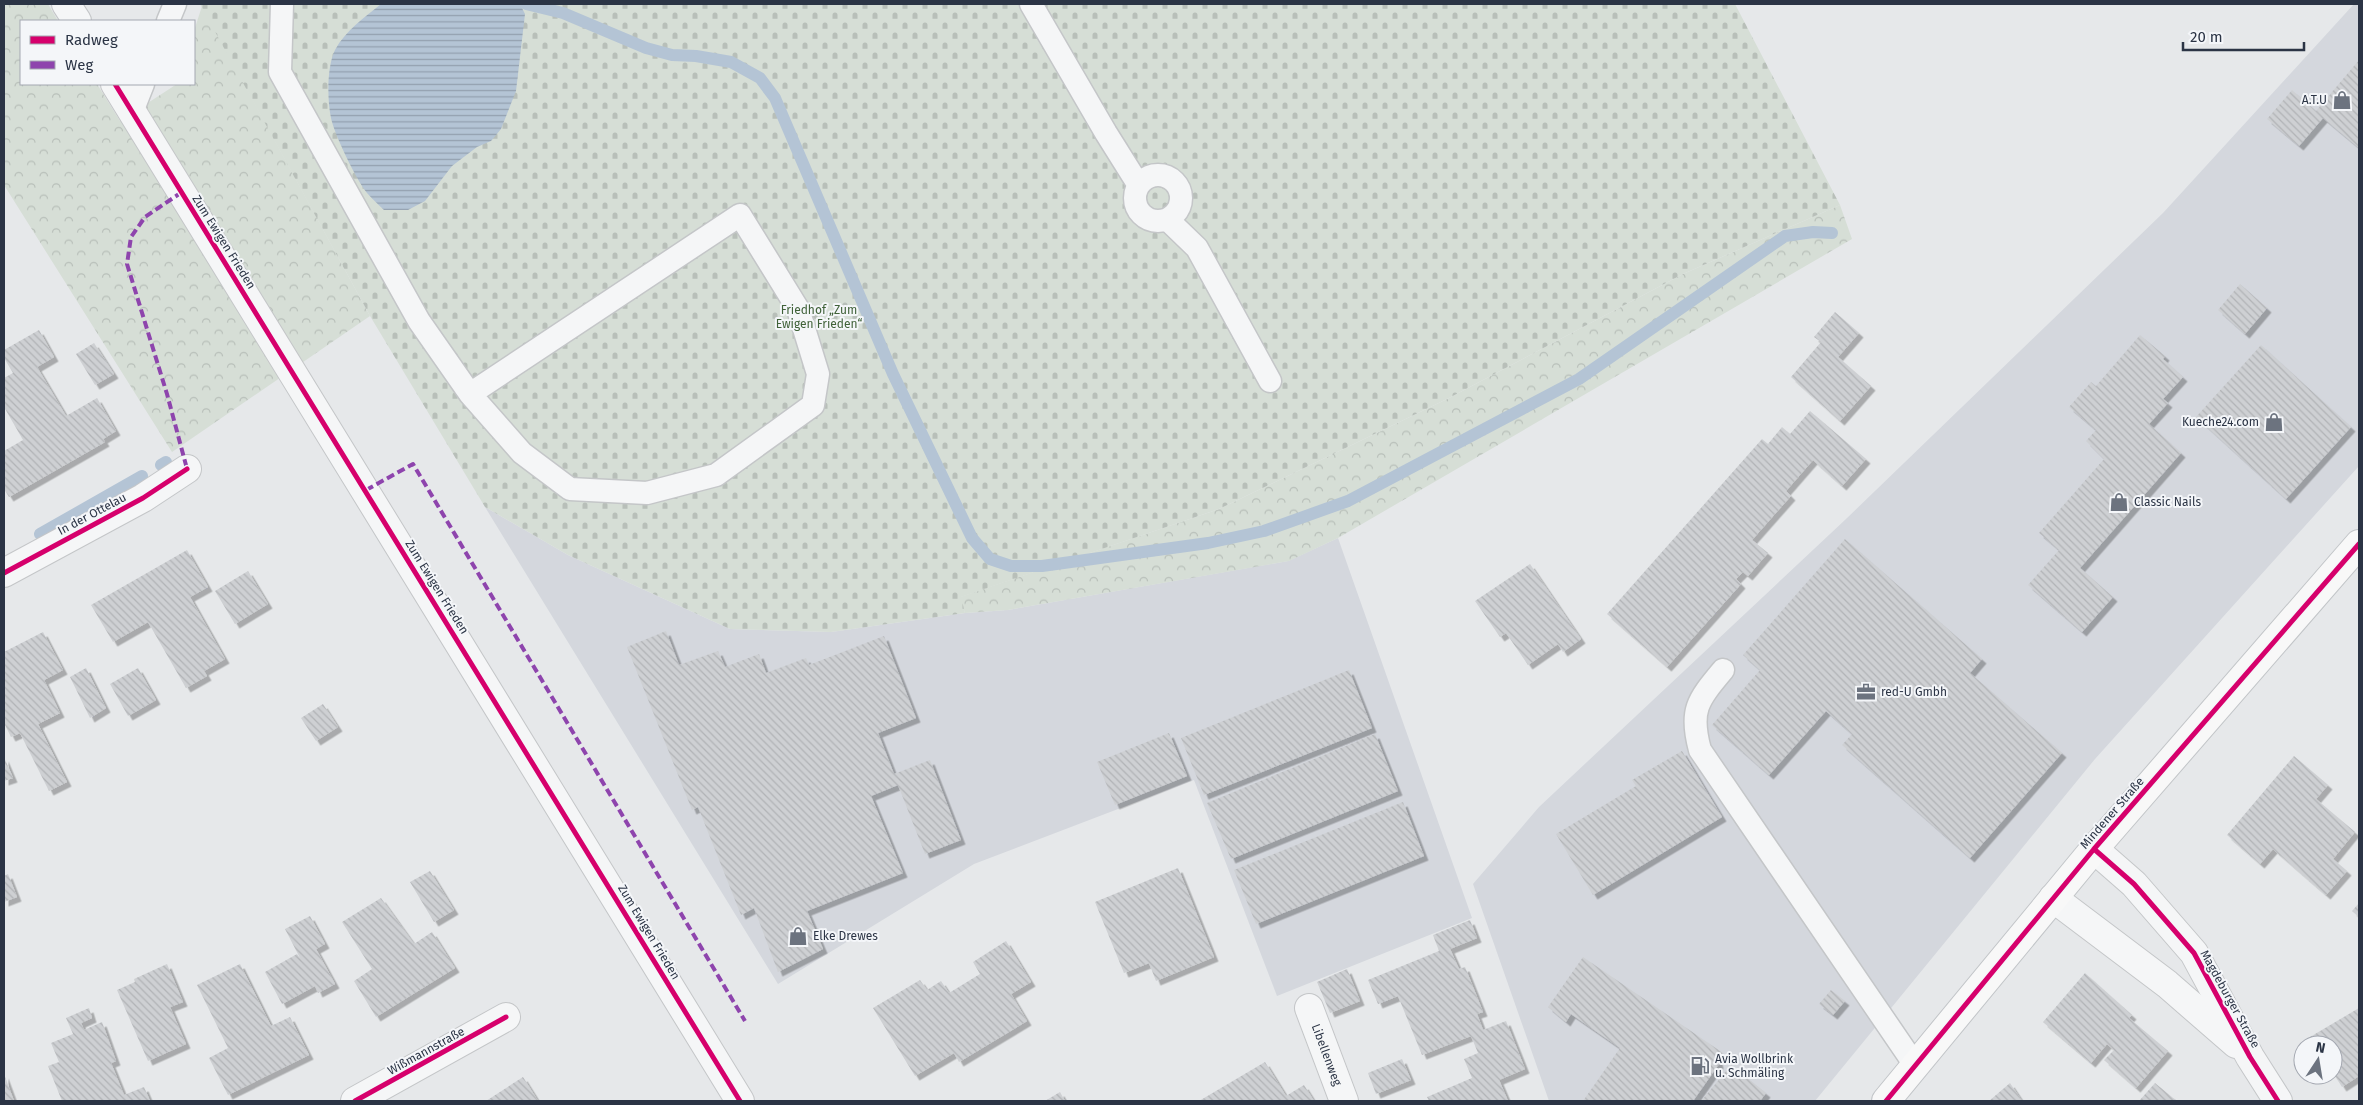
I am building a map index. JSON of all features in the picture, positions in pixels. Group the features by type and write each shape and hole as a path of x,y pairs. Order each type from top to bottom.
{"main road":[{"name":"Mindener Straße","path":"1886,1101 2094,849 2359,544"}],"street":[{"path":"66,4 75,20"},
{"name":"Zum Ewigen Frieden","path":"116,85 740,1101"},
{"name":"In der Ottelau","path":"4,573 143,498 187,470"},
{"name":"Magdeburger Straße","path":"2094,849 2134,884 2194,953 2250,1056 2278,1101"},
{"name":"Magdeburger Straße","path":"2053,898 2167,984 2250,1056"},
{"name":"Libellenweg","path":"1309,1008 1344,1101"},
{"name":"Wißmannstraße","path":"355,1101 506,1017"}],"lane":[{"path":"168,20 174,4"},
{"path":"282,4 280,72 419,321 470,394 522,453 570,489 647,493 716,475 813,405 818,374 798,309 740,215 470,394"},
{"path":"1031,4 1138,184"},
{"path":"132,112 143,85"},
{"path":"1165,175 1177,183 1182,197 1178,211 1168,220 1152,222 1139,213 1134,198 1138,184 1150,176 1165,175"},
{"path":"1168,220 1197,248 1270,381"},
{"path":"1723,670 1699,699 1694,728 1700,750 1915,1065"}],"shaded area":[{"path":"2354,4 2359,4 2359,466 2095,759 1815,1101 1549,1101 1473,884 1539,807 1846,519 2163,213"},
{"path":"485,507 568,555 730,629 831,632 965,613 1008,610 1288,561 1338,538 1472,918 1277,996 1194,780 974,864 778,984"}],"green space":[{"path":"4,4 48,4 57,20 20,20 20,85 98,85 120,121 175,85 195,85 195,28 202,6 370,316 172,452 4,185"},
{"name":"Friedhof „Zum Ewigen Frieden“","path":"200,4 1735,4 1840,205 1683,274 1449,398 1219,509 961,597 965,613 831,632 730,629 568,555 485,507 370,316"},
{"path":"1840,205 1852,239 1338,538 1289,561 1008,610 965,613 960,597 1219,509 1449,398 1683,274"}],"water":[{"path":"381,4 520,4 525,14 516,91 501,129 491,141 477,147 452,166 425,201 408,210 384,210 367,193 341,146 331,118 328,92 329,74 335,50 339,43 362,19"}],"building":[{"name":"A.T.U","path":"2359,60 2359,148 2323,118 2299,146 2267,119 2292,90 2316,111"},
{"path":"2240,284 2267,308 2245,334 2218,310"},
{"path":"1835,312 1859,333 1838,357 1871,386 1840,421 1791,377 1821,342 1814,337"},
{"path":"39,330 54,357 37,367 66,416 97,398 116,431 103,439 105,442 9,497 4,489 4,451 23,440 4,407 4,378 13,373 4,358 4,350"},
{"path":"2140,335 2165,356 2163,359 2183,377 2163,399 2168,403 2149,424 2181,453 2080,568 2113,597 2082,632 2028,585 2059,550 2039,533 2104,459 2086,441 2096,430 2069,407 2091,382 2096,386"},
{"path":"94,343 114,374 95,385 76,354"},
{"name":"Kueche24.com","path":"2261,345 2351,427 2286,499 2196,417"},
{"path":"1810,411 1866,459 1842,486 1813,460 1786,491 1791,496 1752,540 1768,553 1748,576 1743,572 1736,579 1741,584 1667,667 1607,614 1762,439 1768,444 1782,427 1790,434"},
{"name":"red-U Gmbh","path":"1845,539 1982,659 1970,673 2062,753 1970,858 1842,745 1852,734 1826,711 1769,775 1712,725 1760,670 1743,655"},
{"path":"187,550 208,587 190,597 225,659 204,671 207,676 186,688 148,622 113,642 91,605"},
{"path":"1530,564 1581,639 1563,652 1558,644 1528,665 1506,633 1500,637 1475,601"},
{"path":"248,571 268,604 235,624 215,591"},
{"path":"666,631 679,665 718,651 725,667 759,654 766,673 806,658 809,665 884,636 916,718 878,733 894,774 930,760 961,840 925,854 898,785 871,796 903,873 807,911 823,949 778,972 754,908 741,915 698,807 692,810 627,647"},
{"path":"43,632 63,670 44,680 60,713 38,724 67,782 49,791 20,733 11,737 4,723 4,652"},
{"path":"86,668 106,708 90,718 70,677"},
{"path":"138,668 156,700 128,716 110,684"},
{"path":"1349,670 1372,728 1204,795 1181,738"},
{"path":"323,704 338,727 316,741 301,718"},
{"path":"1169,733 1187,776 1115,805 1097,762"},
{"path":"1375,734 1398,791 1231,859 1207,803"},
{"path":"1682,751 1722,817 1593,895 1556,834 1636,786 1632,780"},
{"path":"2294,756 2328,785 2316,799 2355,832 2333,859 2347,871 2326,895 2273,849 2260,864 2227,835"},
{"path":"4,757 13,778 4,781"},
{"path":"1403,802 1424,856 1256,924 1234,870"},
{"path":"1178,868 1214,957 1156,981 1149,963 1124,973 1095,902"},
{"path":"430,871 454,910 434,922 410,882"},
{"path":"8,874 17,897 4,902 4,876"},
{"path":"381,898 414,944 432,932 455,968 376,1017 354,981 372,969 342,922"},
{"path":"2359,903 2359,917 2352,911"},
{"path":"310,916 325,944 316,949 335,984 318,993 315,986 282,1004 265,972 297,954 300,958 285,929"},
{"path":"1470,920 1477,938 1450,949 1459,969 1465,967 1483,1012 1477,1014 1483,1030 1506,1021 1525,1069 1499,1080 1508,1101 1429,1101 1427,1097 1472,1078 1464,1059 1478,1053 1471,1036 1422,1055 1398,996 1378,1004 1368,980 1439,951 1433,935"},
{"path":"1006,941 1031,982 1011,994 1027,1021 959,1062 954,1053 915,1076 873,1008 920,980 927,990 941,981 949,993 980,974 973,962"},
{"path":"1583,957 1723,1053 1718,1060 1719,1064 1693,1101 1583,1101 1620,1048 1571,1014 1566,1022 1548,1007"},
{"path":"167,964 183,1002 170,1007 186,1044 148,1061 117,990 135,982 134,979"},
{"path":"240,964 271,1026 290,1017 309,1055 228,1095 209,1058 228,1048 197,985"},
{"path":"1347,969 1360,1001 1330,1013 1317,982"},
{"path":"2085,973 2132,1015 2129,1018 2168,1051 2136,1088 2104,1060 2114,1050 2107,1044 2091,1063 2043,1022"},
{"path":"1831,990 1845,1001 1833,1015 1819,1004"},
{"path":"89,1008 92,1018 81,1023 84,1030 102,1022 116,1061 111,1063 124,1095 144,1087 150,1101 62,1101 48,1066 59,1062 51,1043 73,1034 66,1018"},
{"path":"2359,1008 2359,1076 2342,1087 2341,1085 2343,1085 2343,1035 2313,1035"},
{"path":"1402,1059 1411,1080 1376,1094 1368,1073"},
{"path":"1265,1062 1286,1096 1304,1085 1314,1101 1199,1101"},
{"path":"1731,1065 1766,1093 1760,1101 1702,1100"},
{"path":"4,1074 14,1101 4,1101"},
{"path":"523,1077 538,1101 486,1101"},
{"path":"2010,1083 2022,1101 1989,1101"},
{"path":"2155,1083 2173,1098 2178,1101 2139,1101"},
{"path":"1060,1092 1065,1101 1045,1101"}],"waterway":[{"path":"526,4 563,13 646,48 672,55 696,56 731,62 760,78 775,98 893,374 972,538 990,559 1011,566 1042,566 1208,543 1264,531 1348,501 1579,379 1785,236 1813,232 1832,233"},
{"path":"161,465 166,462"},
{"path":"40,534 142,476"}],"marked path":[{"path":"182,192 145,217 131,237 127,264 167,394 187,469"},
{"path":"366,490 413,464 745,1021"}],"cycle path":[{"path":"116,85 740,1101"},
{"path":"4,573 143,498 187,469"},
{"path":"1886,1101 2094,849 2359,544"},
{"path":"2094,849 2134,884 2194,953 2250,1057 2278,1101"},
{"path":"355,1101 506,1017"}],"place":[{"name":"A.T.U","path":"2342,100"},
{"name":"Kueche24.com","path":"2274,422"},
{"name":"Classic Nails","path":"2119,502"},
{"name":"red-U Gmbh","path":"1866,692"},
{"name":"Elke Drewes","path":"798,936"},
{"name":"Avia Wollbrink u. Schmäling","path":"1700,1066"}]}
